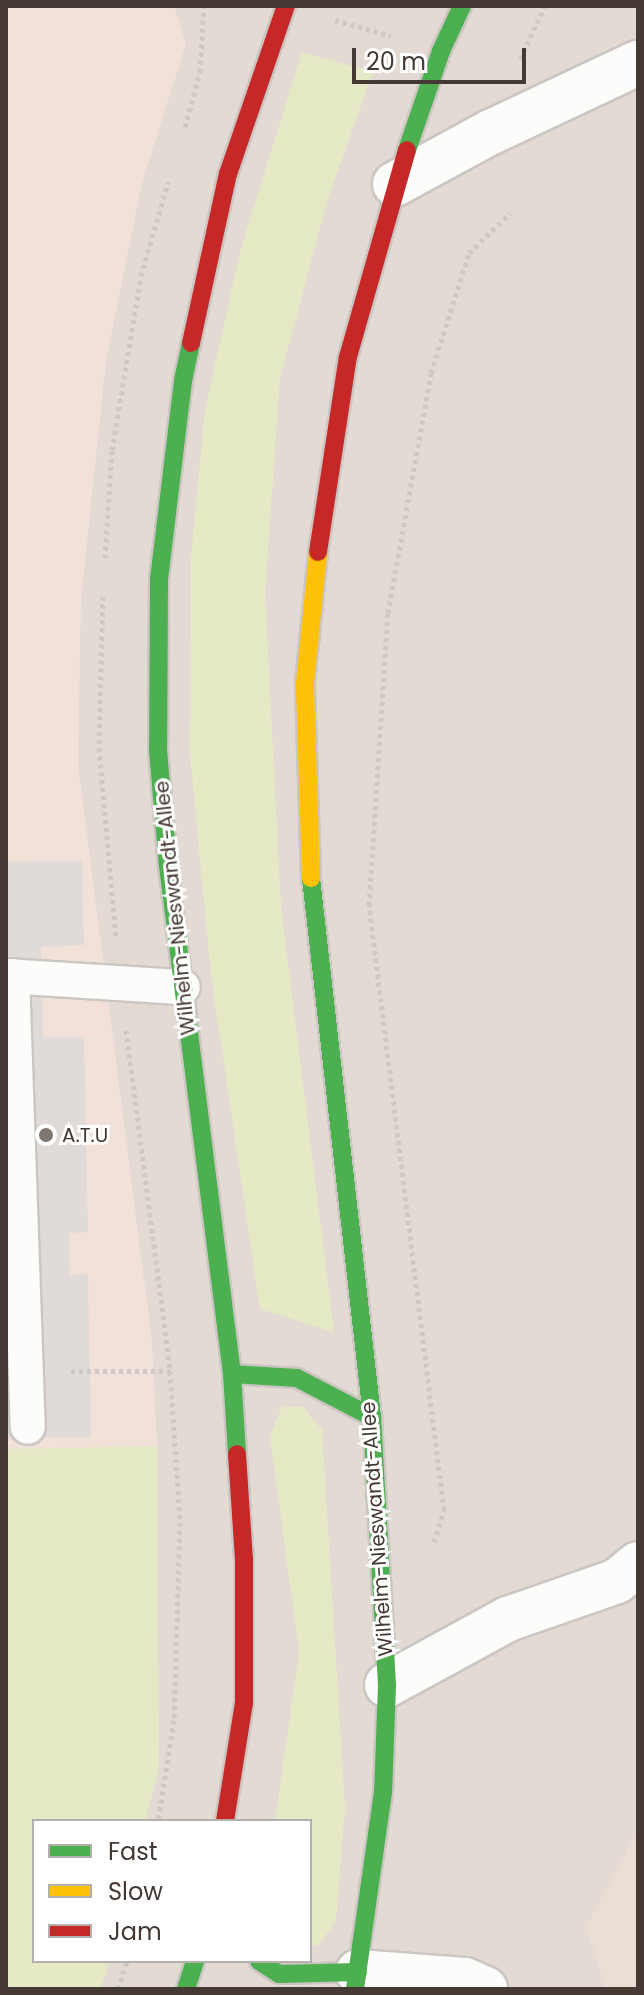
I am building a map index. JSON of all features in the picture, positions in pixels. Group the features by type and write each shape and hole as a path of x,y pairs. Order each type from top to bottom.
{"main road":[{"name":"Wilhelm-Nieswandt-Allee","path":"225,1819 244,1703 244,1560 232,1374 183,987 158,750 159,580 183,381 228,174 286,6"},
{"name":"Wilhelm-Nieswandt-Allee","path":"356,1981 383,1792 387,1685 372,1417 312,908 305,683 322,514 348,357 395,184 441,51 462,6"},
{"path":"232,1374 297,1378 372,1417"},
{"path":"186,1989 194,1963"},
{"path":"262,1963 279,1974 356,1981"}],"street":[{"path":"395,184 489,133 638,63"},
{"path":"387,1685 508,1619 617,1581 638,1564"},
{"path":"356,1981 465,1980 485,1989"}],"lane":[{"path":"28,1427 14,1272 9,976 183,987"}],"path":[{"path":"516,70 545,6"},
{"path":"319,15 441,51"},
{"path":"444,1510 369,905 388,613 431,373 469,253 510,213"},
{"path":"107,1370 170,1371"},
{"path":"118,1989 126,1963"}],"shaded area":[{"path":"6,6 638,6 638,1989 6,1989"},
{"path":"6,6 174,6 186,44 142,183 106,361 81,600 78,764 152,1342 157,1446 6,1449"},
{"name":"A.T.U","path":"82,861 84,945 41,947 43,1037 84,1037 88,1232 69,1233 70,1275 88,1274 91,1437 6,1438 6,862"},
{"path":"638,1829 638,1989 606,1989 586,1927"}],"green space":[{"path":"302,52 373,72 328,198 280,378 265,593 281,907 334,1332 260,1309 211,975 190,754 191,556 205,410 241,248"},
{"path":"282,1407 303,1407 322,1430 345,1807 336,1921 318,1946 312,1945 312,1819 275,1819 299,1652 270,1436"},
{"path":"157,1446 159,1769 146,1819 32,1819 32,1963 108,1963 100,1989 6,1989 6,1449"}],"traffic: fast":[{"path":"407,150 441,51 462,6"},
{"path":"191,343 183,381 159,580 158,750 168,866 232,1374 237,1454"},
{"path":"311,878 372,1417 387,1685 383,1792 355,1989"},
{"path":"232,1374 297,1378 372,1417"},
{"path":"186,1989 194,1963"},
{"path":"262,1963 279,1974 358,1972"}],"traffic: slow":[{"path":"311,878 305,683 318,552"}],"traffic: jam":[{"path":"191,343 228,174 286,6"},
{"path":"318,552 348,357 407,150"},
{"path":"225,1819 244,1703 244,1560 237,1454"}],"place":[{"name":"A.T.U","path":"46,1135"}]}
